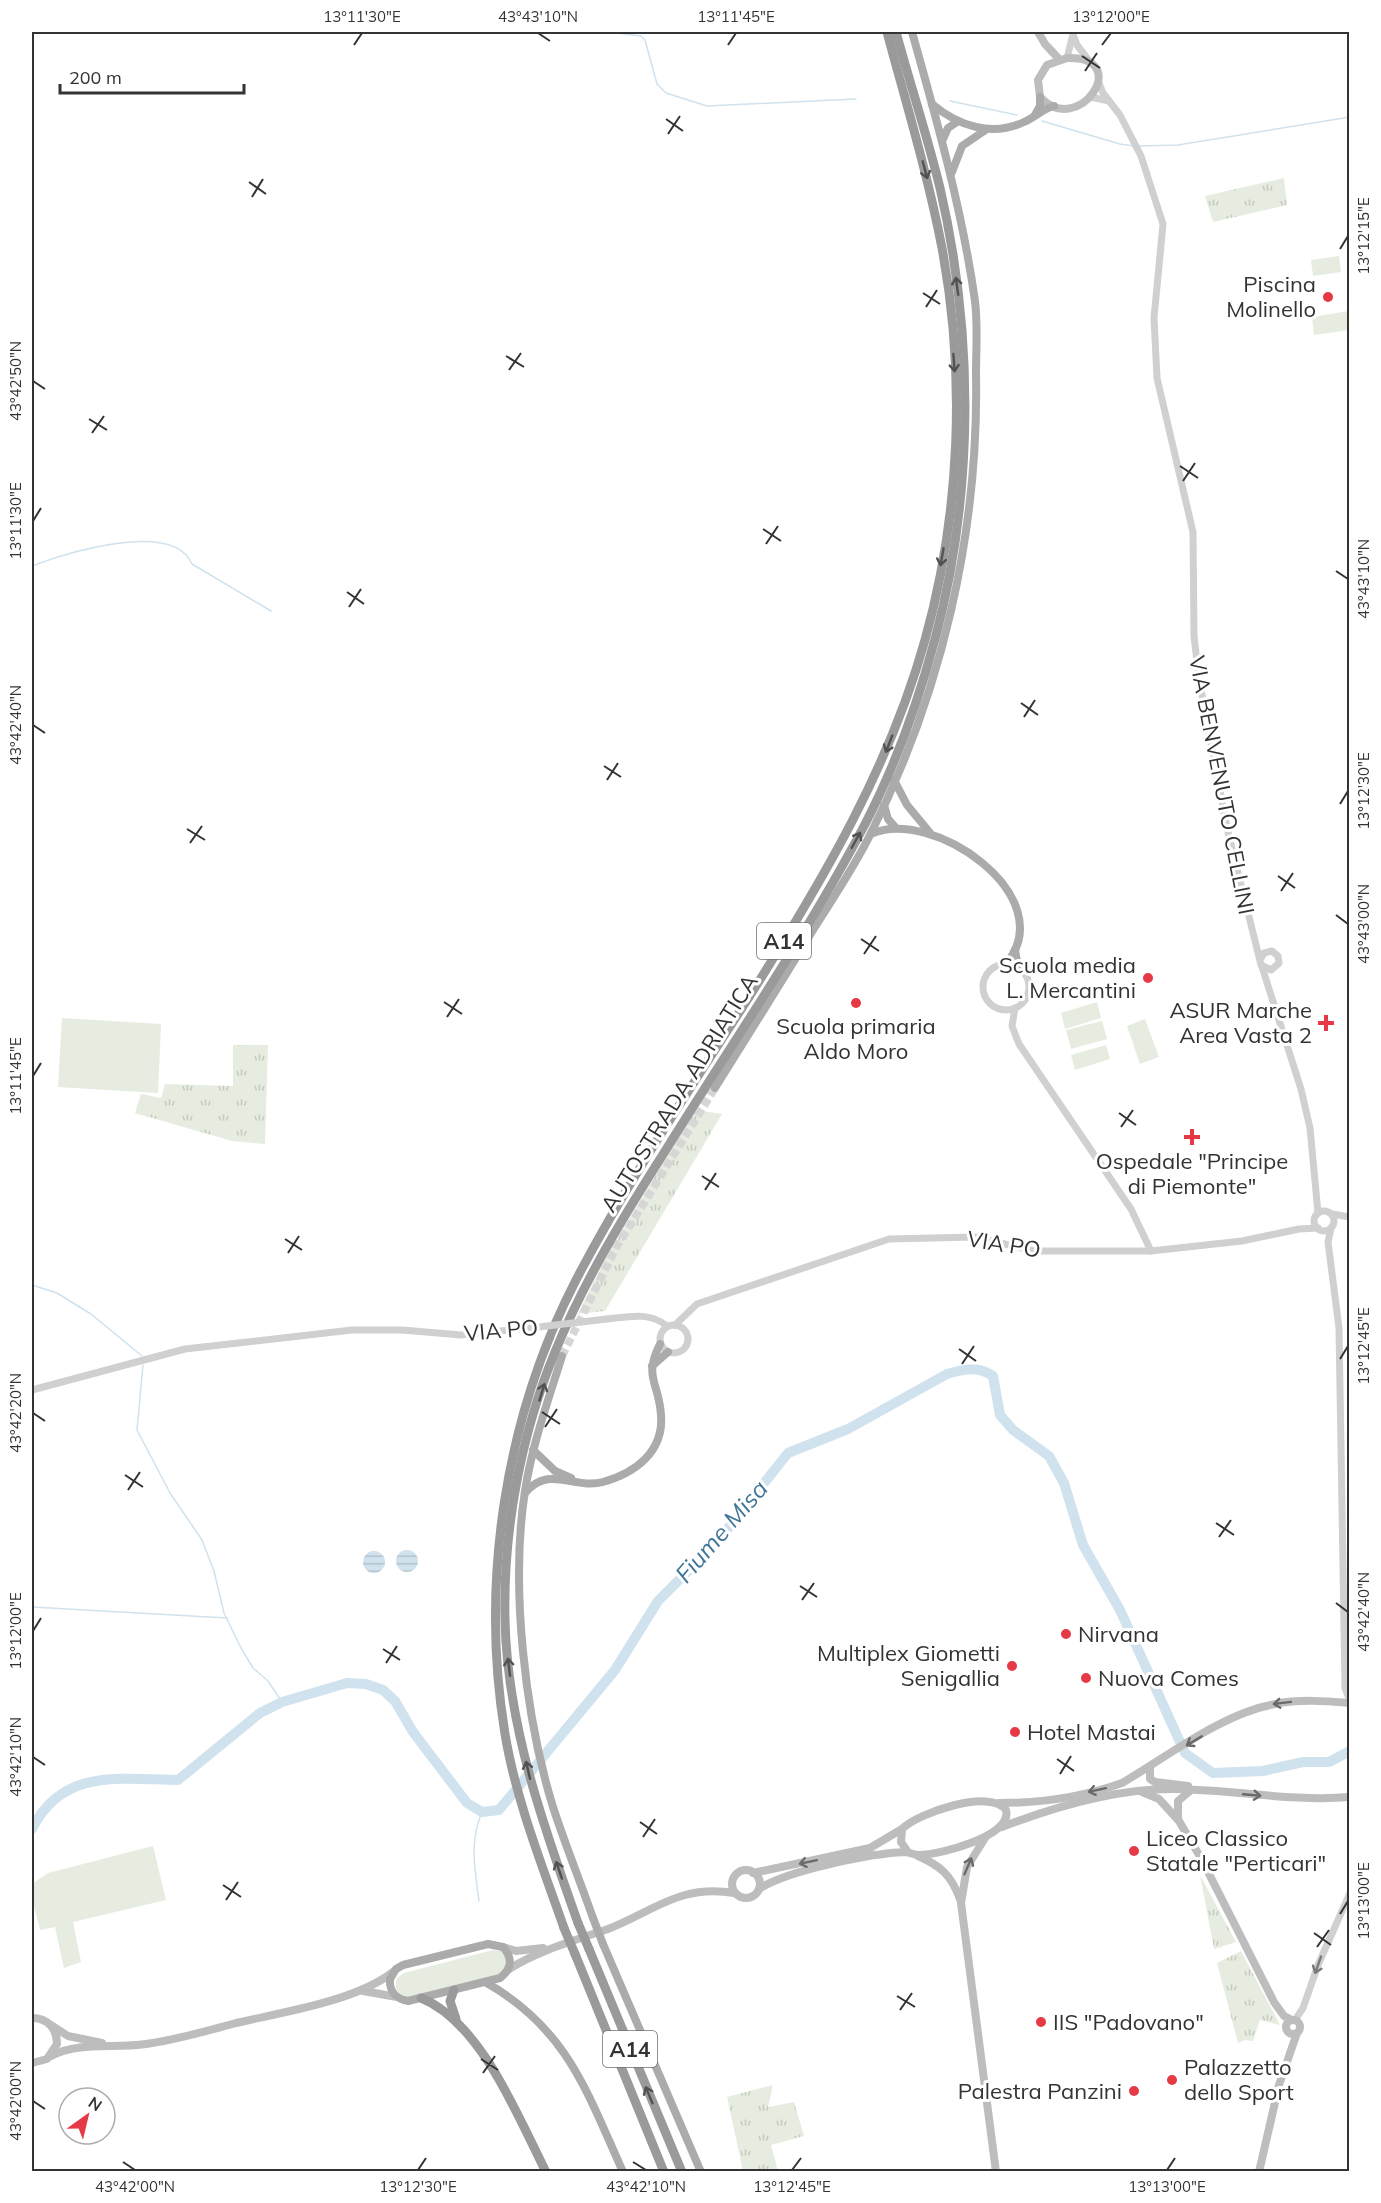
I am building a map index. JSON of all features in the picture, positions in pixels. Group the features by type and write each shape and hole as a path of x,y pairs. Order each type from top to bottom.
{"highway":[{"name":"AUTOSTRADA ADRIATICA","path":"682,2172 578,1923 540,1816 508,1666 505,1618 508,1551 526,1443 555,1353 584,1290 614,1234 826,893 865,824 898,747 936,637 956,530 962,465 964,384 960,305 952,251 915,113 905,96 887,32"},
{"name":"AUTOSTRADA ADRIATICA","path":"664,2172 564,1928 528,1826 506,1736 496,1617 501,1526 518,1440 547,1348 574,1284 600,1238 818,888 856,818 886,752 926,636 947,528 954,473 955,382 950,305 943,252 915,113 915,97 896,32"},
{"path":"454,1990 450,2001 451,2009 493,2071 546,2172"},
{"path":"421,1998 436,2005 464,2031"}],"main road":[{"path":"715,1088 871,834 929,688 944,642 967,532 977,427 975,304 943,139 912,32"},
{"path":"932,104 957,122 987,129 1014,125 1054,106 1077,106 1091,97 1099,83 1097,70 1090,63 1063,59 1045,44 1038,32"},
{"path":"1034,116 1040,106 1037,85 1043,69 1045,44"},
{"path":"1043,69 1063,59"},
{"path":"1040,97 1054,106"},
{"path":"943,139 948,128 957,122"},
{"path":"951,175 962,146 987,129"},
{"path":"943,139 962,146"},
{"path":"894,780 907,806 931,834"},
{"path":"884,804 896,802 907,806"},
{"path":"884,804 888,819 895,827"},
{"path":"871,834 895,827 931,834 972,856 1004,883 1018,914 1015,948 1018,967"},
{"path":"1006,964 1015,948"},
{"path":"524,1493 539,1480 554,1478 596,1484 638,1468 655,1444 662,1416 651,1366 660,1344"},
{"path":"651,1366 668,1352"},
{"path":"562,1356 533,1449 524,1493 520,1618 532,1713 553,1806 593,1918 701,2172"},
{"path":"533,1449 544,1463 555,1471 579,1482"},
{"path":"528,1469 544,1463"},
{"path":"528,1469 539,1480"},
{"path":"713,1890 742,1871 753,1873 870,1848 912,1821 947,1807 981,1801 999,1803 1042,1801 1108,1788 1153,1765 1232,1718 1274,1704 1350,1702"},
{"path":"1153,1765 1148,1773 1150,1779 1155,1782 1220,1792"},
{"path":"1179,1821 1176,1809 1178,1801 1182,1795 1194,1790"},
{"path":"918,1856 967,1844 1041,1813 1138,1791 1194,1790 1275,1797 1350,1797"},
{"path":"1138,1791 1159,1799 1179,1821 1202,1860 1291,2031"},
{"path":"999,1803 1007,1815 1001,1828"},
{"path":"902,1829 901,1842 908,1852"},
{"path":"961,1903 967,1867 988,1835"},
{"path":"362,1991 380,1992 408,2001 454,1990 485,1982 550,1947 620,1924 672,1897 713,1890 749,1898 759,1889 777,1880 872,1856 908,1852 938,1865 949,1874 961,1903 996,2172"},
{"path":"753,1873 759,1880 759,1889"},
{"path":"733,1879 734,1893"},
{"path":"33,2063 77,2047 134,2046 185,2036 362,1991 403,1965 488,1944 516,1951 550,1947"},
{"path":"503,1947 510,1957 506,1972 511,1998"},
{"path":"393,1972 390,1987 397,1997"},
{"path":"485,1982 511,1998 551,2035 567,2054 624,2172"},
{"path":"1274,2002 1284,2016 1301,2026 1291,2031"},
{"path":"32,2014 77,2039 134,2046"},
{"path":"32,2018 42,2019"},
{"path":"1259,2172 1274,2102 1290,2050 1293,2020"},
{"path":"51,2025 57,2044 51,2056"}],"street":[{"path":"1063,59 1071,48 1072,32"},
{"path":"1072,32 1077,45 1090,63"},
{"name":"VIA BENVENUTO CELLINI","path":"1099,83 1102,93 1111,102 1133,138 1163,224 1154,318 1155,358 1193,532 1194,636 1199,680 1227,828 1255,944 1262,960 1301,1089 1310,1128 1317,1186 1316,1215 1319,1229 1328,1242"},
{"path":"1091,97 1111,102"},
{"path":"1272,951 1278,956 1278,965 1271,970 1262,960 1272,951"},
{"path":"1006,964 1018,967 1026,976 1029,988 1025,1000 1016,1008 1006,1010 990,1004 983,987 989,971 1006,964"},
{"name":"VIA BENVENUTO CELLINI","path":"1268,986 1271,970"},
{"path":"1012,1021 1016,1008"},
{"path":"1006,1010 1012,1021 1014,1035 1028,1060 1131,1209 1151,1251"},
{"name":"VIA BENVENUTO CELLINI","path":"1317,1186 1330,1213 1332,1227"},
{"path":"1316,1215 1330,1213 1350,1218"},
{"name":"VIA PO","path":"1299,1229 1316,1215"},
{"name":"VIA PO","path":"660,1333 685,1313 707,1300 889,1239 975,1236 1034,1251 1151,1251 1242,1241 1299,1229 1332,1227 1350,1218"},
{"path":"1332,1227 1328,1242 1339,1328 1345,1688 1350,1702"},
{"path":"651,1317 660,1333 660,1344 668,1352 675,1353 683,1350 687,1342 685,1313"},
{"path":"651,1317 685,1331"},
{"name":"VIA PO","path":"32,1390 185,1349 352,1330 402,1330 461,1335 607,1319 651,1317"},
{"path":"1335,1702 1345,1688"},
{"path":"1293,2020 1304,2008 1318,1965 1350,1893"}],"green space":[{"path":"1284,178 1287,205 1213,222 1205,196"},
{"path":"1339,256 1341,272 1313,276 1311,260"},
{"path":"1349,311 1349,330 1314,335 1312,317"},
{"path":"1097,1002 1101,1018 1065,1029 1061,1013"},
{"path":"62,1018 161,1024 158,1093 58,1087"},
{"path":"1145,1019 1159,1057 1140,1064 1127,1026"},
{"path":"1102,1021 1107,1039 1071,1049 1066,1030"},
{"path":"233,1045 268,1045 265,1144 232,1141 135,1113 141,1094 161,1098 165,1084 233,1086"},
{"path":"1106,1045 1110,1059 1075,1070 1071,1055"},
{"path":"695,1110 722,1114 605,1311 578,1314 604,1261"},
{"path":"153,1846 166,1900 73,1922 81,1962 64,1968 55,1927 40,1930 32,1898 32,1884 48,1873"},
{"path":"1200,1875 1236,1942 1214,1949"},
{"path":"493,1950 501,1951 507,1958 504,1973 408,1998 399,1993 396,1988 397,1978 404,1973"},
{"path":"1241,1951 1280,2025 1260,2020 1253,2041 1245,2040 1238,2043 1217,1963"},
{"path":"773,2085 768,2107 794,2102 804,2136 771,2145 778,2171 743,2171 727,2097"}],"water":[{"path":"407,1550 415,1553 418,1561 415,1569 407,1572 399,1569 396,1561 399,1553"},
{"path":"374,1551 382,1554 385,1562 382,1570 374,1573 366,1570 363,1562 366,1554"}],"waterway":[{"path":"609,32 641,36 645,40 657,84 666,93 707,106 856,99"},
{"path":"950,101 1017,115"},
{"path":"1138,146 1178,145 1350,117"},
{"path":"1042,121 1134,146"},
{"path":"32,566 69,554 118,543 142,541 164,544 181,551 192,564 271,611"},
{"path":"32,1285 57,1293 91,1314 142,1356"},
{"path":"143,1365 137,1430 170,1493 202,1540 214,1571 224,1613 241,1648 253,1668 268,1681 282,1702"},
{"name":"Fiume Misa","path":"32,1829 45,1809 59,1795 76,1786 114,1779 178,1780 260,1713 282,1702 347,1683 366,1684 383,1690 395,1701 413,1732 467,1803 482,1812 499,1810 615,1670 658,1601 718,1541 788,1453 848,1429 947,1374 971,1369 993,1376 1000,1415 1013,1430 1049,1456 1064,1483 1083,1545 1120,1610 1185,1753 1213,1773 1263,1771 1303,1762 1329,1762 1350,1751"},
{"path":"32,1607 227,1618"},
{"path":"479,1901 474,1845 482,1812"}],"tunnel":[{"path":"562,1356 616,1248 715,1088"}],"place":[{"name":"Piscina Molinello","path":"1328,297"},
{"name":"Scuola media L. Mercantini","path":"1148,978"},
{"name":"Scuola primaria Aldo Moro","path":"856,1003"},
{"name":"ASUR Marche Area Vasta 2","path":"1326,1023"},
{"name":"Ospedale \"Principe di Piemonte\"","path":"1192,1137"},
{"name":"Nirvana","path":"1066,1634"},
{"name":"Multiplex Giometti Senigallia","path":"1012,1666"},
{"name":"Nuova Comes","path":"1086,1678"},
{"name":"Hotel Mastai","path":"1015,1732"},
{"name":"Liceo Classico Statale \"Perticari\"","path":"1134,1851"},
{"name":"IIS \"Padovano\"","path":"1041,2022"},
{"name":"Palazzetto dello Sport","path":"1172,2080"},
{"name":"Palestra Panzini","path":"1134,2091"}]}
